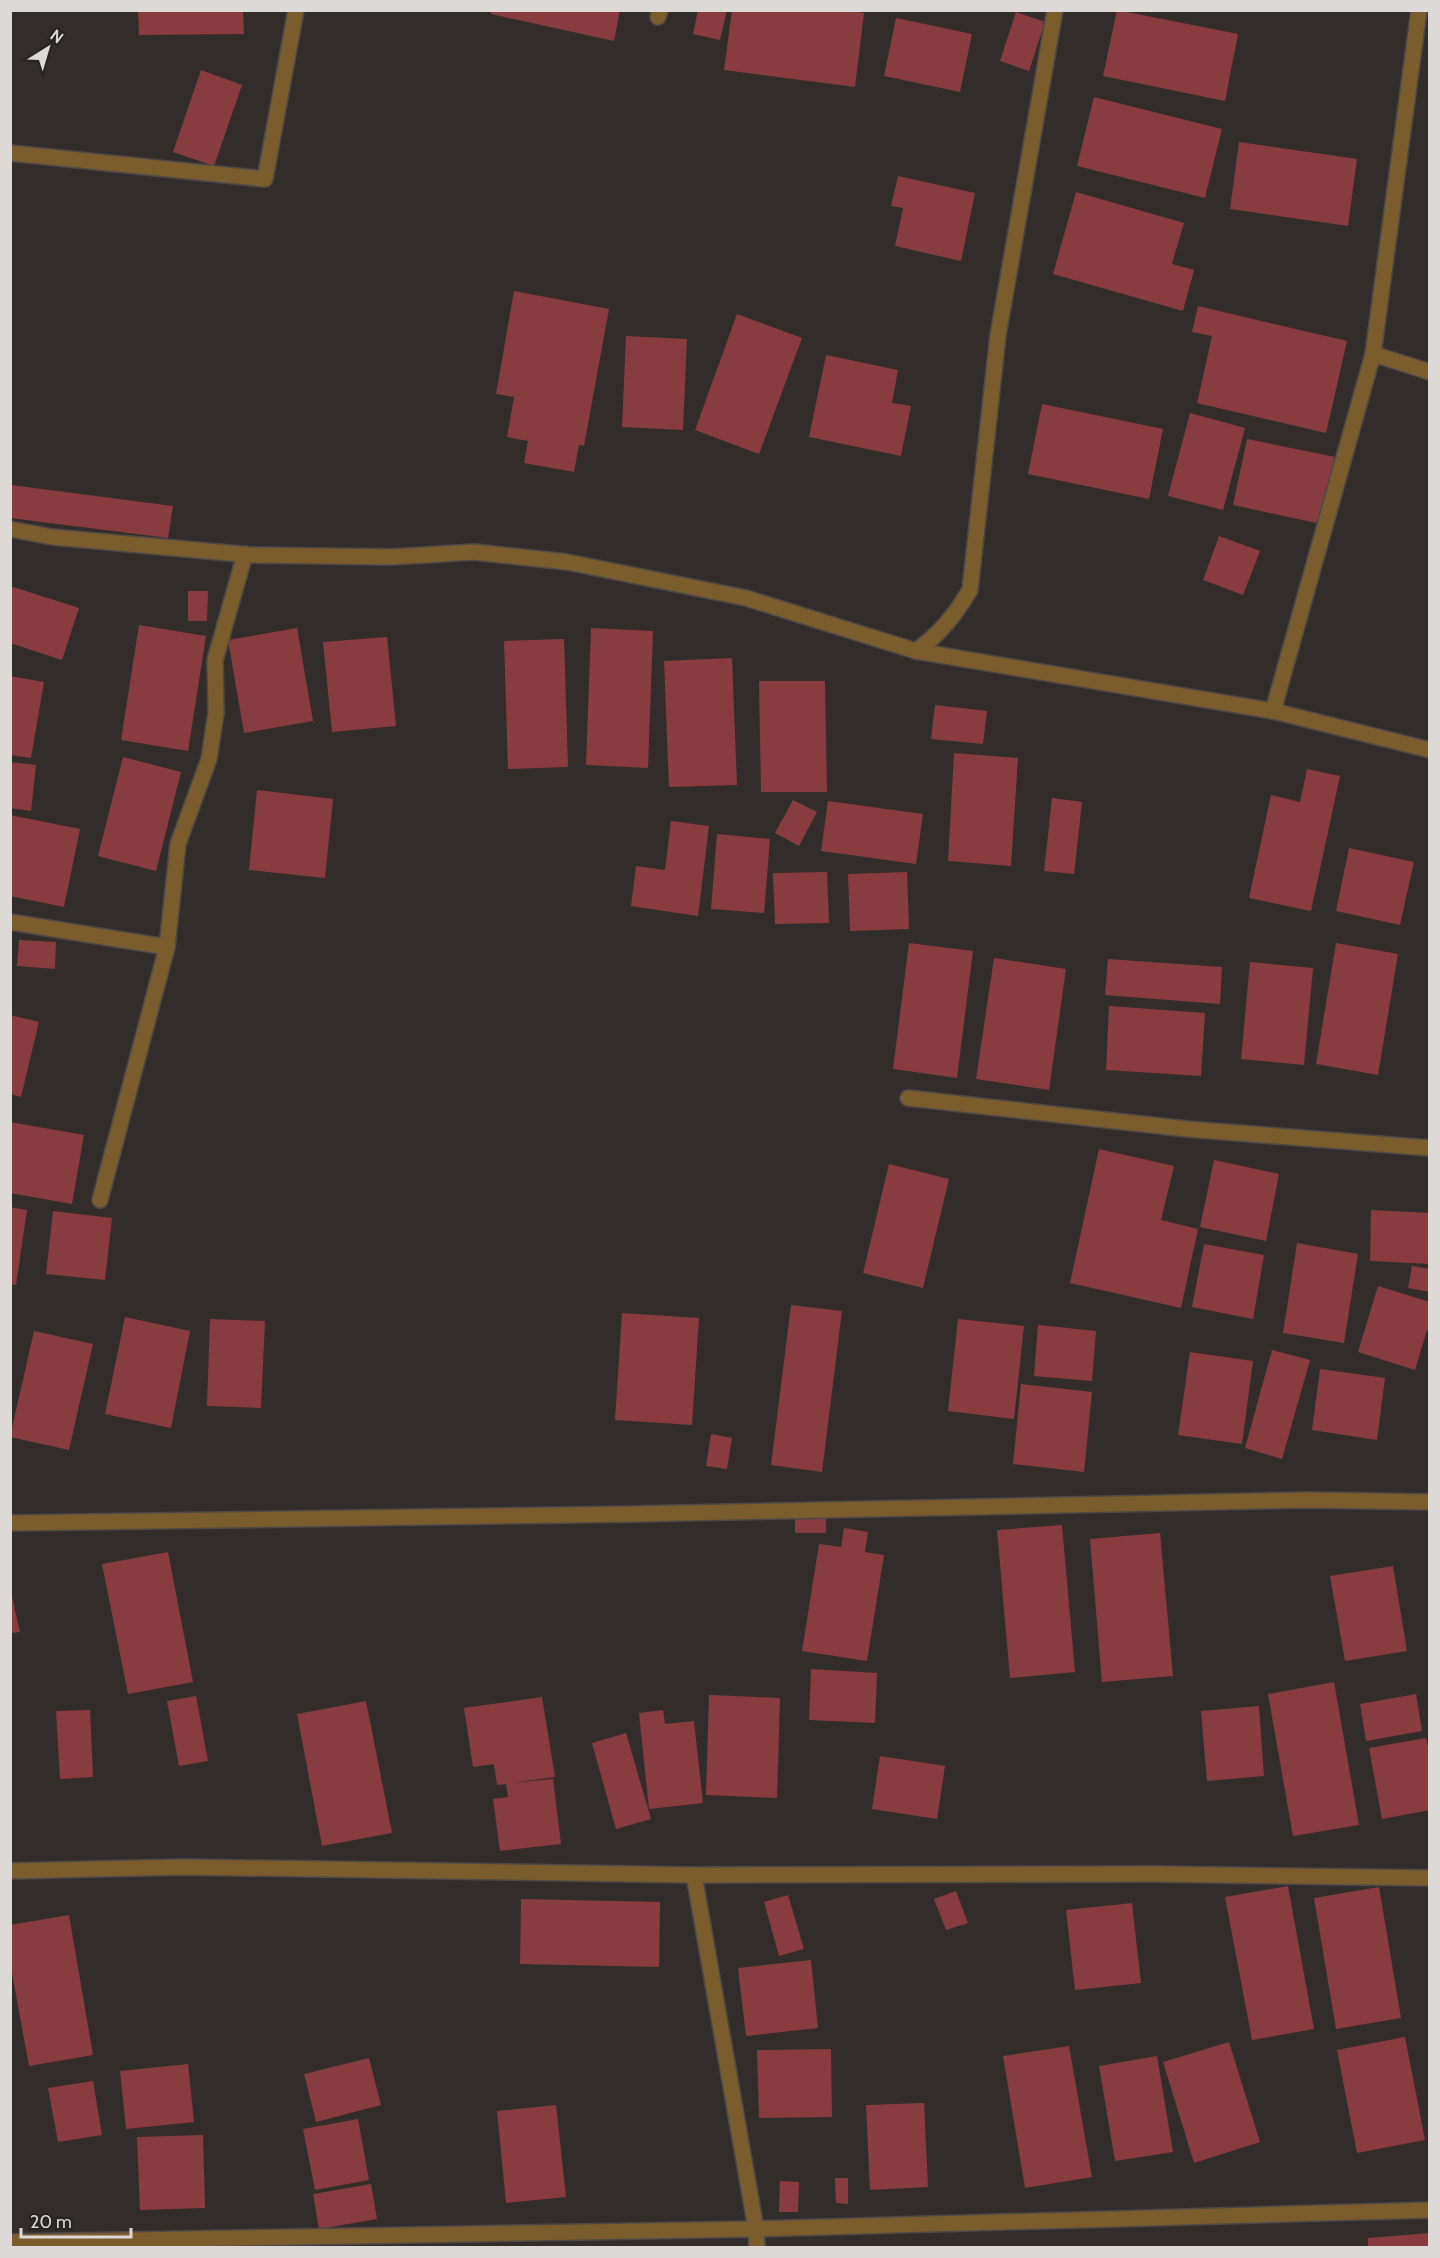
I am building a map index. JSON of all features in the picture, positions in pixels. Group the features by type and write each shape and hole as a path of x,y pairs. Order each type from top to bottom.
{"street":[{"path":"10,153 265,179 296,10"},
{"path":"916,651 933,639 954,617 970,590 998,335 1055,10"},
{"path":"1273,711 1373,354 1419,10"},
{"path":"1373,354 1430,372"},
{"path":"10,529 52,537 245,554 391,557 474,552 567,562 746,598 916,651 1273,711 1430,750"},
{"path":"100,1200 167,947 178,844 209,759 216,713 215,660 245,554"},
{"path":"10,922 167,947"},
{"path":"908,1098 1186,1129 1430,1148"},
{"path":"10,1523 635,1514 1307,1500 1430,1502"},
{"path":"10,1871 184,1868 694,1875 1158,1874 1430,1878"},
{"path":"694,1875 756,2229 757,2247"},
{"path":"10,2242 756,2229 1430,2210"}],"building":[{"path":"138,10 243,10 244,34 139,35"},
{"path":"491,10 620,10 614,41 491,14"},
{"path":"698,10 727,10 720,40 693,34"},
{"path":"732,10 844,10 864,13 855,87 724,70"},
{"path":"1117,10 1238,34 1225,101 1103,76"},
{"path":"1016,12 1045,22 1029,71 1000,61"},
{"path":"896,18 972,34 960,92 884,76"},
{"path":"201,70 242,85 214,166 173,152"},
{"path":"1094,97 1222,129 1205,198 1077,166"},
{"path":"1239,142 1357,159 1348,226 1230,209"},
{"path":"898,176 975,193 961,261 895,246 903,208 891,206"},
{"path":"1076,192 1184,223 1172,264 1194,270 1183,311 1053,274"},
{"path":"514,291 609,309 584,446 579,445 574,472 524,463 528,441 507,437 514,397 496,394"},
{"path":"1198,306 1347,341 1326,433 1197,403 1212,336 1192,332"},
{"path":"737,314 802,338 759,454 695,430"},
{"path":"626,336 687,339 683,430 622,427"},
{"path":"826,355 898,370 892,403 911,406 901,456 809,437"},
{"path":"1042,404 1163,429 1149,499 1028,474"},
{"path":"1190,413 1245,428 1223,510 1168,496"},
{"path":"1247,439 1335,457 1321,524 1233,505"},
{"path":"11,485 173,506 168,538 10,518"},
{"path":"1219,536 1260,551 1243,595 1203,580"},
{"path":"10,586 79,608 62,660 10,643"},
{"path":"188,591 208,591 207,621 188,621"},
{"path":"139,625 206,636 188,751 121,740"},
{"path":"297,628 313,721 244,733 228,640"},
{"path":"591,628 653,631 648,768 586,765"},
{"path":"387,637 396,726 332,732 323,642"},
{"path":"564,639 568,767 508,769 504,641"},
{"path":"732,658 737,785 669,787 664,661"},
{"path":"10,676 44,682 31,758 10,755"},
{"path":"759,681 825,681 827,792 761,792"},
{"path":"935,705 987,711 983,744 931,739"},
{"path":"954,753 1018,758 1011,866 948,861"},
{"path":"123,757 181,772 156,871 98,856"},
{"path":"10,762 36,765 31,811 10,808"},
{"path":"1307,769 1340,776 1311,911 1249,898 1271,795 1300,802"},
{"path":"257,790 333,799 325,878 249,870"},
{"path":"1052,798 1082,802 1074,874 1044,871"},
{"path":"793,800 817,812 799,846 775,833"},
{"path":"828,801 923,814 916,864 821,851"},
{"path":"10,815 80,829 64,907 10,896"},
{"path":"671,821 709,826 698,916 631,906 636,866 665,870"},
{"path":"717,834 770,839 764,913 711,909"},
{"path":"1349,848 1414,862 1400,925 1336,911"},
{"path":"827,872 829,923 775,924 773,873"},
{"path":"907,872 909,929 850,931 848,874"},
{"path":"19,940 56,942 55,969 17,966"},
{"path":"909,943 973,951 957,1078 893,1069"},
{"path":"1336,943 1398,954 1378,1075 1316,1064"},
{"path":"994,958 1066,969 1049,1090 976,1079"},
{"path":"1108,959 1222,967 1220,1004 1105,995"},
{"path":"1250,962 1313,968 1304,1065 1241,1059"},
{"path":"1109,1006 1205,1013 1201,1076 1106,1070"},
{"path":"10,1015 39,1022 21,1097 10,1094"},
{"path":"10,1122 84,1135 72,1204 10,1193"},
{"path":"1099,1149 1174,1166 1161,1220 1198,1229 1181,1308 1070,1283"},
{"path":"1214,1160 1279,1174 1266,1241 1200,1227"},
{"path":"889,1164 949,1179 923,1288 863,1273"},
{"path":"10,1207 27,1210 16,1285 10,1284"},
{"path":"1371,1210 1430,1213 1430,1264 1370,1261"},
{"path":"53,1211 112,1218 105,1280 46,1274"},
{"path":"1297,1243 1358,1254 1344,1343 1283,1333"},
{"path":"1204,1244 1264,1255 1253,1319 1192,1307"},
{"path":"1412,1266 1430,1269 1430,1292 1408,1288"},
{"path":"1378,1286 1430,1302 1430,1331 1427,1330 1415,1370 1358,1352"},
{"path":"791,1305 842,1311 822,1472 771,1465"},
{"path":"622,1313 699,1318 692,1425 615,1420"},
{"path":"125,1317 190,1331 171,1428 105,1414"},
{"path":"210,1319 265,1321 261,1408 207,1406"},
{"path":"958,1319 1024,1326 1014,1419 948,1411"},
{"path":"1038,1325 1096,1331 1092,1381 1034,1376"},
{"path":"34,1331 93,1344 69,1450 10,1437"},
{"path":"1272,1350 1310,1360 1282,1459 1245,1448"},
{"path":"1190,1352 1253,1361 1242,1444 1178,1435"},
{"path":"1320,1369 1385,1378 1377,1440 1312,1430"},
{"path":"1021,1384 1092,1392 1084,1472 1013,1464"},
{"path":"711,1434 732,1438 727,1469 706,1466"},
{"path":"826,1511 826,1533 795,1533 795,1512"},
{"path":"1062,1525 1075,1672 1010,1678 997,1530"},
{"path":"844,1528 868,1532 865,1552 884,1555 867,1661 802,1651 819,1544 841,1547"},
{"path":"1160,1533 1173,1676 1102,1682 1090,1539"},
{"path":"168,1552 193,1682 128,1694 102,1564"},
{"path":"1393,1566 1407,1651 1345,1661 1330,1576"},
{"path":"10,1588 20,1632 10,1633"},
{"path":"811,1669 877,1673 875,1723 809,1720"},
{"path":"1334,1682 1359,1825 1293,1836 1268,1694"},
{"path":"1416,1694 1422,1731 1366,1741 1360,1704"},
{"path":"709,1695 780,1698 777,1798 706,1795"},
{"path":"196,1696 208,1761 179,1766 167,1701"},
{"path":"542,1697 555,1777 510,1783 553,1779 561,1844 500,1851 493,1799 508,1797 506,1784 497,1785 494,1764 473,1767 464,1708"},
{"path":"366,1701 392,1833 322,1846 297,1714"},
{"path":"1259,1706 1264,1776 1207,1781 1201,1711"},
{"path":"90,1710 93,1777 60,1779 56,1711"},
{"path":"663,1710 665,1724 694,1721 703,1803 649,1809 639,1713"},
{"path":"626,1733 651,1819 616,1829 592,1743"},
{"path":"1426,1738 1430,1754 1430,1810 1382,1819 1369,1748"},
{"path":"880,1756 945,1766 937,1819 872,1809"},
{"path":"1288,1886 1314,2029 1252,2040 1225,1897"},
{"path":"1379,1887 1401,2018 1336,2029 1314,1898"},
{"path":"956,1891 968,1923 946,1930 934,1899"},
{"path":"788,1895 804,1949 779,1956 764,1902"},
{"path":"521,1899 660,1902 659,1967 520,1964"},
{"path":"1132,1903 1141,1983 1075,1990 1066,1910"},
{"path":"69,1915 93,2055 29,2066 10,1962 10,1925"},
{"path":"811,1960 818,2028 746,2036 738,1968"},
{"path":"1405,2037 1425,2140 1357,2153 1337,2050"},
{"path":"1229,2042 1260,2142 1194,2163 1163,2062"},
{"path":"1069,2046 1092,2177 1025,2188 1003,2056"},
{"path":"831,2049 832,2117 759,2118 757,2050"},
{"path":"1157,2056 1173,2152 1115,2161 1099,2066"},
{"path":"369,2058 381,2105 316,2122 304,2074"},
{"path":"188,2064 194,2122 126,2129 120,2071"},
{"path":"93,2081 102,2135 58,2142 48,2088"},
{"path":"924,2103 928,2187 870,2190 866,2105"},
{"path":"556,2105 566,2197 506,2203 497,2111"},
{"path":"358,2119 369,2180 315,2190 303,2129"},
{"path":"203,2135 205,2208 140,2210 137,2137"},
{"path":"835,2178 848,2178 848,2204 836,2203"},
{"path":"780,2181 799,2182 798,2212 779,2212"},
{"path":"371,2184 377,2219 319,2229 313,2194"},
{"path":"1430,2233 1430,2248 1368,2248 1368,2238"}]}
